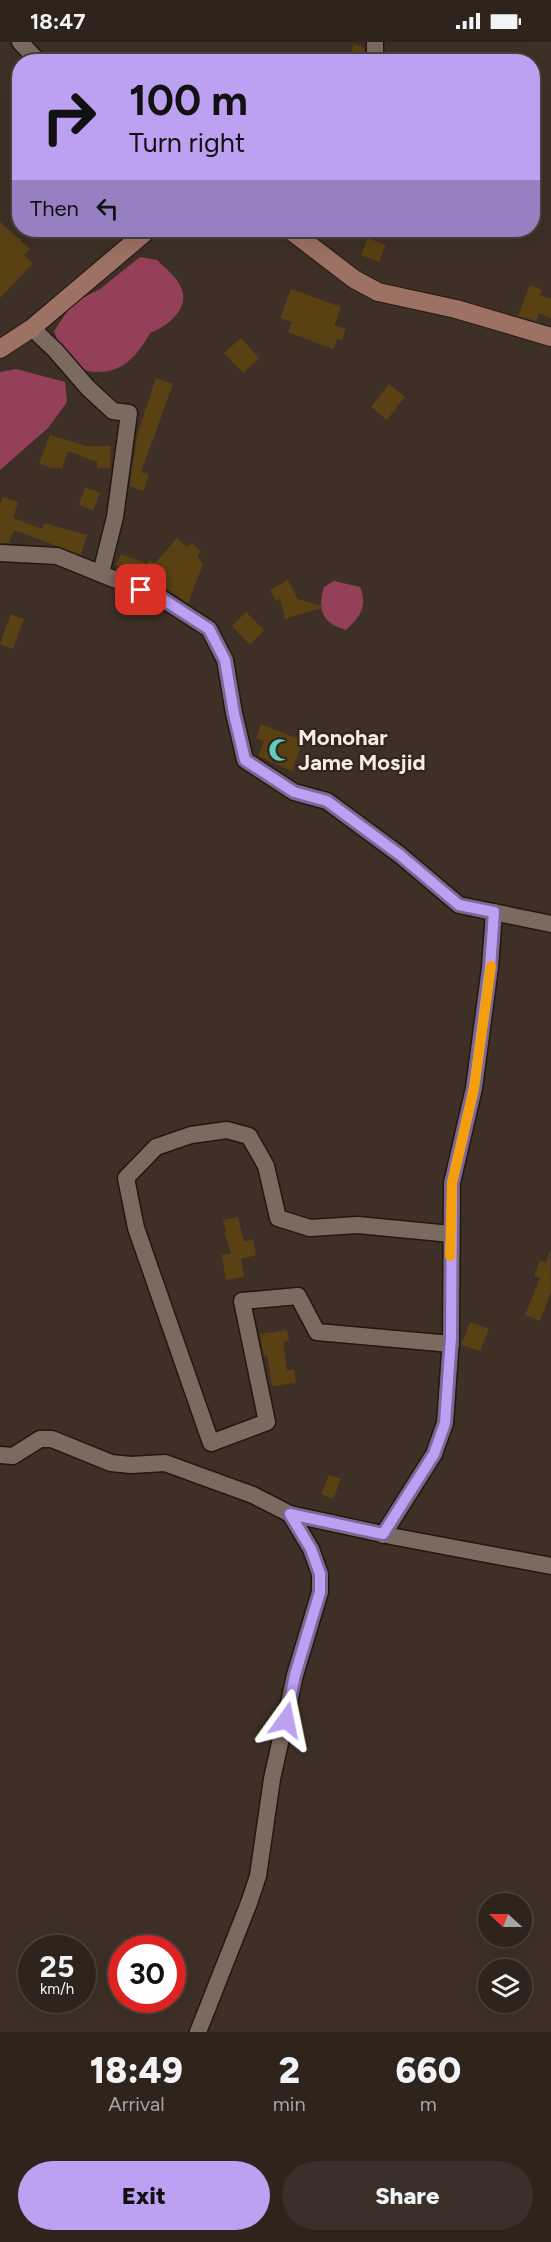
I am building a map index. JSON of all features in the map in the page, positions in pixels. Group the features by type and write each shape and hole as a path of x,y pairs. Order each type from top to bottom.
{"street":[{"path":"20,42 31,54"},
{"path":"0,349 32,328 140,237"},
{"path":"299,237 354,279 378,292 456,309 551,337"},
{"path":"32,328 55,350 88,388 113,411 129,413 114,517 100,573"},
{"path":"0,553 57,556 161,598 209,629 225,660 245,760 294,792 327,801 400,855 459,905 551,924"},
{"path":"383,1534 434,1454 445,1423 451,1344 452,1183 474,1088 490,968 494,912"},
{"path":"451,1234 358,1225 310,1228 278,1218 266,1166 255,1146 249,1137 226,1130 190,1135 156,1147 126,1178 136,1228 211,1443 267,1422 242,1301 298,1296 317,1332 451,1344"},
{"path":"0,1455 13,1456 40,1439 52,1439 111,1463 131,1465 165,1463 253,1495 290,1514 551,1566"},
{"path":"198,2032 258,1876 273,1779 295,1675 320,1592 320,1574 311,1549 290,1514"}],"shaded area":[{"path":"140,257 157,260 178,282 183,297 179,311 163,327 150,333 129,361 120,367 101,372 76,368 58,342 54,331 73,303 100,289"},
{"path":"16,369 65,382 67,402 48,428 0,470 0,372"},
{"path":"334,581 360,587 362,594 361,611 346,630 331,624 323,614 321,602 324,587"}],"building":[{"path":"354,44 364,48 364,54 351,54"},
{"path":"0,222 12,233 12,237 17,237 30,249 24,255 33,263 0,298"},
{"path":"368,238 386,245 379,262 361,255"},
{"path":"530,285 542,290 540,295 551,299 551,318 539,313 536,321 518,316"},
{"path":"291,289 341,307 334,325 346,329 342,340 337,339 333,349 288,332 292,322 280,318"},
{"path":"241,338 259,358 243,373 224,353"},
{"path":"156,378 173,384 141,472 149,475 143,491 130,486 137,435"},
{"path":"389,384 405,397 387,420 371,407"},
{"path":"50,435 86,446 111,446 110,468 97,468 97,462 68,451 62,468 51,468 39,463"},
{"path":"85,487 100,493 93,510 79,505"},
{"path":"3,497 18,502 13,518 42,529 44,523 87,535 81,555 14,530 9,543 0,543 0,504"},
{"path":"177,538 187,547 192,543 201,552 197,556 203,564 188,603 167,589 142,579 144,576 116,565 121,554 147,564 149,560 155,563"},
{"path":"288,580 298,599 324,607 285,619 280,599 276,601 270,590"},
{"path":"246,612 264,630 250,645 232,626"},
{"path":"11,614 24,619 13,649 0,644"},
{"name":"Monohar Jame Mosjid","path":"261,724 303,741 292,771 258,756 264,741 256,738"},
{"path":"238,1217 244,1242 253,1239 256,1255 241,1259 244,1277 226,1280 222,1255 231,1253 224,1232 226,1232 223,1220"},
{"path":"550,1251 551,1292 540,1321 525,1315 540,1278 534,1276 540,1261 546,1263"},
{"path":"470,1322 489,1329 480,1351 461,1345"},
{"path":"287,1330 289,1341 283,1342 287,1370 294,1370 296,1383 272,1386 267,1355 264,1356 260,1334"},
{"path":"329,1475 341,1479 333,1499 321,1494"}],"slow traffic":[{"path":"450,1256 452,1183 474,1088 491,966"}],"place":[{"name":"Monohar Jame Mosjid","path":"280,750"}],"route":[{"path":"141,590 161,598 209,629 225,660 245,760 294,792 327,801 400,855 459,905 494,912 484,1022 474,1088 452,1183 451,1338 445,1423 434,1454 383,1534 290,1514 311,1549 320,1574 320,1592 295,1675 286,1720"}]}
